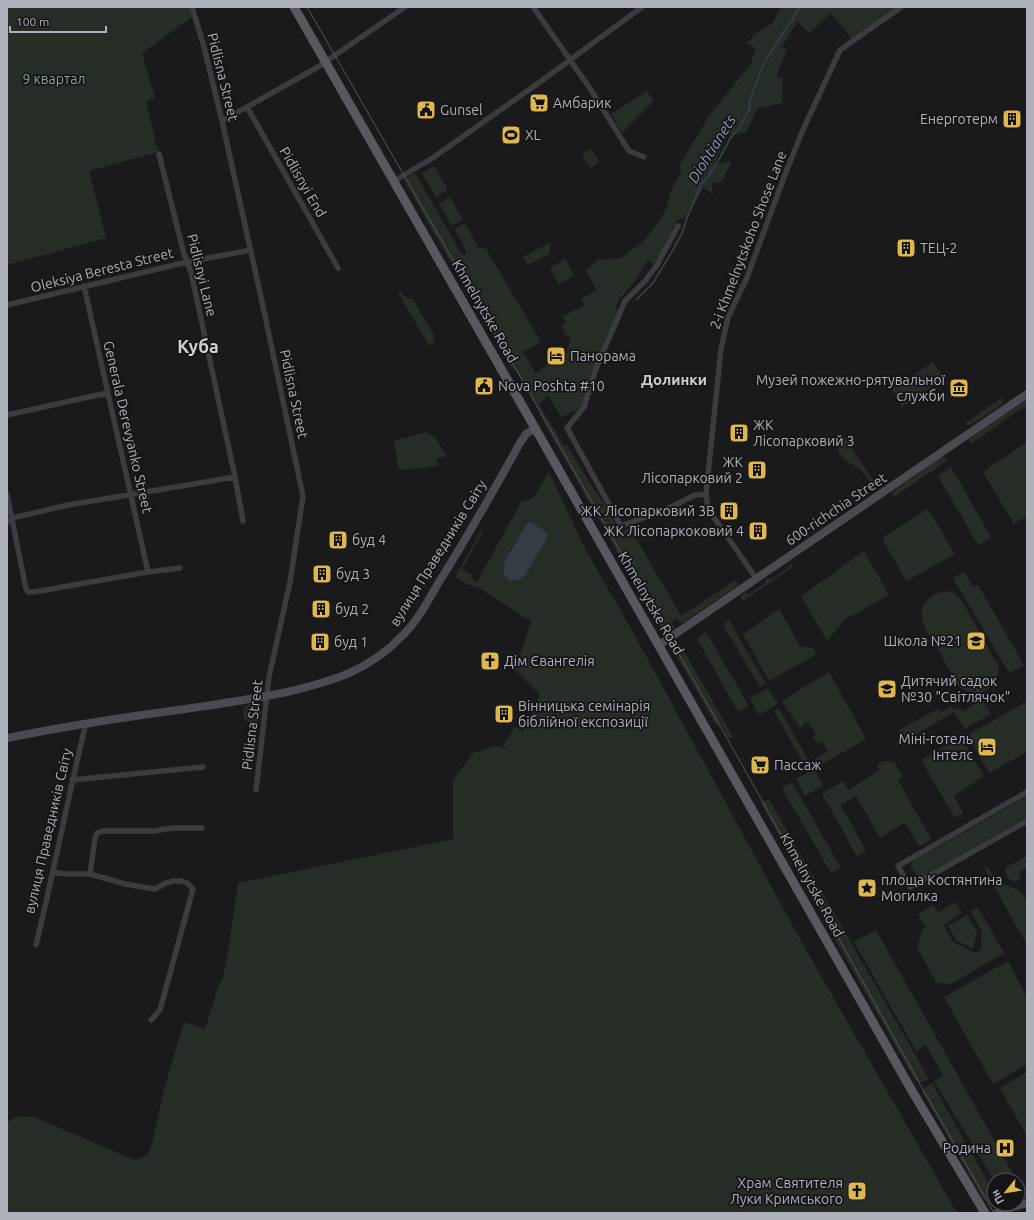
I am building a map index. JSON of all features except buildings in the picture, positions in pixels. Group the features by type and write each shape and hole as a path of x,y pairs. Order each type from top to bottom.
{"main road":[{"name":"Khmelnytske Road","path":"294,7 536,428 912,1091 985,1213"},
{"name":"600-richchia Street","path":"659,645 1027,394"},
{"name":"вулиця Праведників Світу","path":"7,738 86,723 267,696 317,685 341,677 374,660 388,650 405,634 419,614 474,525 520,443 526,434 536,428"},
{"path":"997,1213 1027,1203"}],"street":[{"name":"Pidlisna Street","path":"192,7 204,47 222,121 303,496 290,582 270,677 256,790"},
{"path":"222,121 318,68 405,7"},
{"path":"532,7 589,87 629,151 644,157"},
{"path":"394,182 434,157 642,7"},
{"name":"2-i Khmelnytskoho Shose Lane","path":"756,578 708,509 706,494 721,349 728,317 746,280 788,165 840,50 901,7"},
{"name":"Pidlisnyi End","path":"247,107 338,268"},
{"name":"Pidlisnyi Lane","path":"159,154 184,254 193,280 243,521"},
{"path":"678,226 657,265 645,281 625,301 595,371 584,407 567,428 621,526 665,510 695,495 706,494"},
{"name":"Oleksiya Beresta Street","path":"7,305 187,262 251,250"},
{"name":"Generala Derevyanko Street","path":"84,286 148,572"},
{"path":"7,415 107,392"},
{"path":"7,522 12,518 68,505 235,478"},
{"path":"7,494 26,589 28,592 180,568"},
{"name":"вулиця Праведників Світу","path":"36,945 86,723"},
{"path":"72,780 203,767"},
{"path":"1027,792 898,866 910,887 1027,821"},
{"path":"90,874 97,833 102,831 153,831 173,828 202,828"},
{"path":"53,872 65,874 90,874 125,884 155,889 166,883 182,881 187,883 193,889 160,1010 151,1020"}],"green space":[{"name":"9 квартал","path":"7,7 192,7 195,15 142,53 155,98 146,102 158,152 89,171 106,238 7,265"},
{"path":"781,7 907,7 854,42 831,13 810,33 797,22 782,47 787,50 777,78 783,78 782,103 757,109 746,133 728,135 714,164 732,161 722,182 712,183 713,194 703,188 688,216 676,221 656,265 648,260 635,281 620,298 616,307 619,314 584,407 561,417 548,395 539,404 564,446 567,445 605,505 620,532 630,528 681,616 735,580 738,585 681,624 677,619 672,623 675,628 664,634 539,414 541,413 515,368 512,369 403,179 415,173 462,255 467,253 455,229 465,223 478,247 486,249 541,342 523,352 536,374 553,359 564,361 571,336 565,335 562,324 566,322 563,316 584,305 581,299 597,290 586,271 597,260 621,258 643,242 661,219 667,206 671,190 681,173 679,166 709,116 750,65 756,49 747,43 755,34 773,23"},
{"path":"647,91 654,101 622,133 611,114"},
{"path":"592,149 599,162 590,168 582,155"},
{"path":"434,166 448,190 436,197 422,173"},
{"path":"450,197 463,220 452,226 439,204"},
{"path":"551,242 549,254 528,265 523,257"},
{"path":"565,259 574,275 559,284 550,268"},
{"path":"401,291 406,298 413,299 435,337 432,339 434,343 429,346 398,292"},
{"path":"933,362 944,378 902,407 892,389"},
{"path":"1003,397 1003,403 977,421 968,425 964,424"},
{"path":"1027,399 1027,405 971,444 969,439"},
{"path":"426,432 435,437 447,456 436,459 438,466 403,470 398,467 394,442"},
{"path":"843,435 874,482 871,484 861,470 845,460 834,444 835,441"},
{"path":"1027,442 1027,516 1014,524 983,472"},
{"path":"943,456 947,461 894,497 891,493"},
{"path":"951,467 991,537 978,545 938,476"},
{"path":"549,472 584,547 634,634 801,941 957,1213 7,1213 7,1122 18,1116 34,1117 134,1160 146,1156 151,1148 165,1086 184,1022 205,1029 220,982 222,982 227,959 238,883 453,839 453,780 473,753 496,746 509,750 503,746 515,727 523,731 540,695 515,670 531,621 479,588 469,585 455,577 481,531 483,532 462,569 473,575 471,579 477,582 521,502 533,498"},
{"path":"928,509 955,554 906,581 882,538"},
{"path":"864,551 889,595 844,620 827,641 801,596"},
{"path":"790,562 793,567 743,601 740,597 745,593 749,594 765,583 765,580 768,578 771,579 789,567"},
{"path":"964,572 973,587 978,585 1024,665 1009,673 953,578"},
{"path":"947,591 955,593 962,601 999,667 998,675 994,682 984,692 970,693 963,690 957,684 923,623 922,611 927,601 935,594"},
{"path":"779,609 800,646 813,648 817,654 769,681 743,634"},
{"path":"729,620 766,684 760,687 724,627 725,623"},
{"path":"706,632 749,706 738,712 697,639"},
{"path":"680,644 733,737 729,739 720,723 716,725 672,648"},
{"path":"829,672 866,739 819,766 814,759 828,751 822,741 818,744 813,737 816,734 807,722 800,728 782,701"},
{"path":"768,688 778,704 759,715 750,699"},
{"path":"981,699 991,714 965,729 954,712 905,741 899,730 938,709 942,712 950,707 964,711"},
{"path":"1027,701 1027,752 989,773 968,735"},
{"path":"253,703 260,706 261,713 259,721 250,724 245,720 244,709 247,705"},
{"path":"779,708 812,767 807,769 774,711"},
{"path":"961,737 984,776 954,796 963,813 955,818 921,760"},
{"path":"884,761 894,762 903,777 898,780 931,839 919,847 905,822 880,838 856,796 841,805 866,851 857,857 822,793 843,781 849,790 879,770 877,764"},
{"path":"814,769 823,785 805,796 796,779"},
{"path":"792,782 841,868 831,873 782,788"},
{"path":"1027,796 1027,817 922,877 917,876 911,866 912,862"},
{"path":"769,799 929,1079 922,1082 915,1080 832,934 761,803"},
{"path":"1027,856 1027,867 1019,872 1021,879 1014,882 1007,878 1005,868"},
{"path":"987,867 998,881 1020,891 1027,902 1027,945 984,868"},
{"path":"956,902 962,913 944,925 953,942 976,953 981,949 982,931 971,912 978,907 1004,953 951,984 937,983 917,948 922,930 926,927 918,914 933,905 938,912"},
{"path":"967,915 977,932 973,949 957,941 948,926"},
{"path":"876,930 1012,1172 989,1172 934,1081 941,1077 942,1073 926,1045 916,1051 854,942"},
{"path":"1008,961 1027,998 1027,1065 993,1084 944,997"},
{"path":"1027,1072 1027,1136 1000,1088"},
{"path":"932,1083 986,1179 986,1200 983,1199 923,1093 924,1088"}],"shaded area":[{"path":"529,522 547,533 547,538 525,575 516,580 508,579 505,577 503,569 505,564 504,562"}],"waterway":[{"name":"Diohtianets","path":"637,299 653,283 673,250 682,233 701,184 707,179 731,137 739,129 749,110 749,102 764,63 800,7"}],"tram line":[{"path":"307,7 736,754 921,1086 994,1213"}],"place":[{"name":"Амбарик","path":"539,103"},
{"name":"Gunsel","path":"426,110"},
{"name":"Енерготерм","path":"1012,119"},
{"name":"XL","path":"511,135"},
{"name":"ТЕЦ-2","path":"906,248"},
{"name":"Панорама","path":"556,356"},
{"name":"Nova Poshta #10","path":"484,386"},
{"name":"Музей пожежно-рятувальної служби","path":"959,388"},
{"name":"ЖК Лісопарковий 3","path":"739,433"},
{"name":"ЖК Лісопарковий 2","path":"757,470"},
{"name":"ЖК Лісопарковий 3В","path":"729,511"},
{"name":"ЖК Лісопаркоковий 4","path":"758,531"},
{"name":"буд 4","path":"338,540"},
{"name":"буд 3","path":"322,574"},
{"name":"буд 2","path":"321,609"},
{"name":"Школа №21","path":"976,641"},
{"name":"буд 1","path":"320,642"},
{"name":"Дім Євангелія","path":"490,661"},
{"name":"Дитячий садок №30 \"Світлячок\"","path":"887,689"},
{"name":"Вінницька семінарія біблійної експозиції","path":"504,714"},
{"name":"Міні-готель Інтелс","path":"987,747"},
{"name":"Пассаж","path":"760,765"},
{"name":"площа Костянтина Могилка","path":"867,888"},
{"name":"Родина","path":"1005,1148"},
{"name":"Храм Святителя Луки Кримського","path":"857,1191"}],"district":[{"name":"Куба","path":"198,347"},
{"name":"Долинки","path":"674,380"}]}
